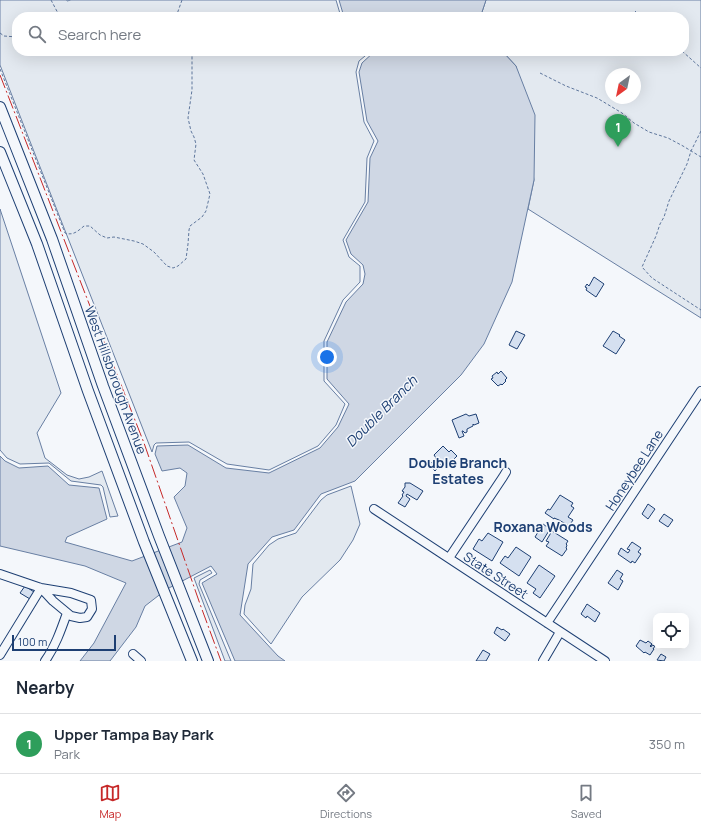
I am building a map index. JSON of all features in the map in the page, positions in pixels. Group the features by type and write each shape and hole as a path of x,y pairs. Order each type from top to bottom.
{"main road":[{"name":"West Hillsborough Avenue","path":"0,107 52,239 106,393 186,607 208,661"},
{"path":"0,152 37,244 91,398 144,542 192,661"}],"street":[{"name":"Honeybee Lane","path":"547,623 701,391"},
{"path":"449,558 506,472"},
{"name":"State Street","path":"374,509 605,661"},
{"path":"0,574 41,588 71,593 90,600 92,609 87,617 80,618 71,616 53,601 41,588"},
{"path":"0,655 41,588"},
{"path":"45,661 51,652 67,613"},
{"path":"543,661 560,632"},
{"path":"133,654 141,661"}],"path":[{"path":"51,0 57,12"},
{"path":"178,12 182,0"},
{"path":"0,33 4,36 12,37"},
{"path":"0,69 65,233 69,235 79,231 84,226 90,226 100,235 107,238 114,237 144,244 167,266 173,268 178,266 186,259 190,226 202,217 206,211 210,194 203,174 194,160 196,144 188,122 192,90 192,56"},
{"path":"688,56 701,68"},
{"path":"540,73 597,98 649,132 668,138 701,157"},
{"path":"701,131 691,151 687,164 642,267 652,278 701,310"}],"shaded area":[{"path":"0,0 336,0 340,12 12,12 12,56 365,56 359,61 356,72 364,122 374,141 367,158 365,202 343,240 349,257 360,266 360,282 343,300 324,341 324,381 345,404 336,425 318,446 269,470 227,464 189,442 156,443 152,452 0,65"},
{"path":"486,0 701,0 701,318 528,209 534,180 516,66 507,56 689,56 689,12 482,12"},
{"path":"0,209 61,393 37,433 45,458 67,475 79,479 89,477 102,471 118,516 110,517 103,487 101,485 71,481 49,463 20,464 7,458 0,450"},
{"path":"351,486 360,524 353,540 340,560 302,597 271,644 244,614 245,605 251,589 253,564 269,545 278,539 296,533 321,500 327,495"},
{"path":"210,570 212,573 200,580 199,584 231,661 225,661 194,578"}],"water":[{"path":"339,0 486,0 482,12 343,12"},
{"name":"Double Branch","path":"370,56 507,56 516,66 535,115 534,180 512,282 484,344 461,375 355,481 321,494 294,530 272,537 248,564 240,615 278,656 285,661 235,661 202,583 217,574 211,566 167,589 145,606 136,627 110,661 80,661 94,643 126,583 85,566 0,546 0,456 5,461 19,468 48,466 69,485 99,488 107,519 67,537 65,542 132,561 182,542 187,528 174,497 185,486 187,473 180,468 162,471 155,454 157,446 188,445 226,468 269,473 320,448 338,427 349,404 327,379 327,342 346,302 363,284 365,274 363,265 351,254 346,240 368,202 370,158 378,141 367,121 359,72 362,63"}],"building":[{"path":"594,277 604,284 596,297 586,290 587,288 585,287 587,284 589,286"},
{"path":"516,331 525,335 517,349 509,345"},
{"path":"613,331 625,340 616,354 603,346"},
{"path":"501,371 507,378 502,385 501,384 498,386 491,379 497,372 498,374"},
{"path":"466,414 469,416 476,414 479,423 473,424 473,426 467,429 467,432 465,433 462,431 464,436 459,438 452,420"},
{"path":"443,446 449,452 451,450 457,456 450,463 448,461 443,465 442,463 435,471 429,465 436,458 434,455"},
{"path":"405,483 410,483 423,491 417,500 407,494 406,496 410,499 405,507 398,503 403,496 402,495 404,492 402,491 405,487"},
{"path":"560,495 573,503 571,506 574,508 568,517 573,520 569,526 545,513 548,509 550,510"},
{"path":"648,504 655,509 648,519 642,514"},
{"path":"664,514 673,520 668,527 659,521"},
{"path":"543,524 550,529 542,542 535,537"},
{"path":"552,531 568,541 566,544 567,549 562,556 546,546 549,542 546,541"},
{"path":"488,533 503,542 492,561 473,549 479,539 482,541"},
{"path":"632,542 641,548 638,552 641,554 635,563 632,561 631,563 618,554 621,548 628,553 630,550 627,549"},
{"path":"516,547 531,557 519,576 500,563 505,556 508,558"},
{"path":"539,565 555,576 540,598 533,593 536,589 527,583"},
{"path":"617,570 623,574 620,579 623,581 618,590 608,583"},
{"path":"25,586 34,592 30,599 20,593"},
{"path":"587,604 600,613 595,622 587,616 586,618 581,614"},
{"path":"497,627 510,634 505,641 494,633"},
{"path":"640,640 646,643 648,641 652,644 650,646 653,645 654,649 650,655 645,652 644,653 636,646"},
{"path":"483,650 490,654 486,661 476,661"},
{"path":"661,654 666,657 664,661 657,660"}],"power":[{"path":"0,75 144,443 221,661"}],"place":[{"name":"Upper Tampa Bay Park","path":"618,147"}],"district":[{"name":"Double Branch Estates","path":"458,470"},
{"name":"Roxana Woods","path":"543,526"}]}
